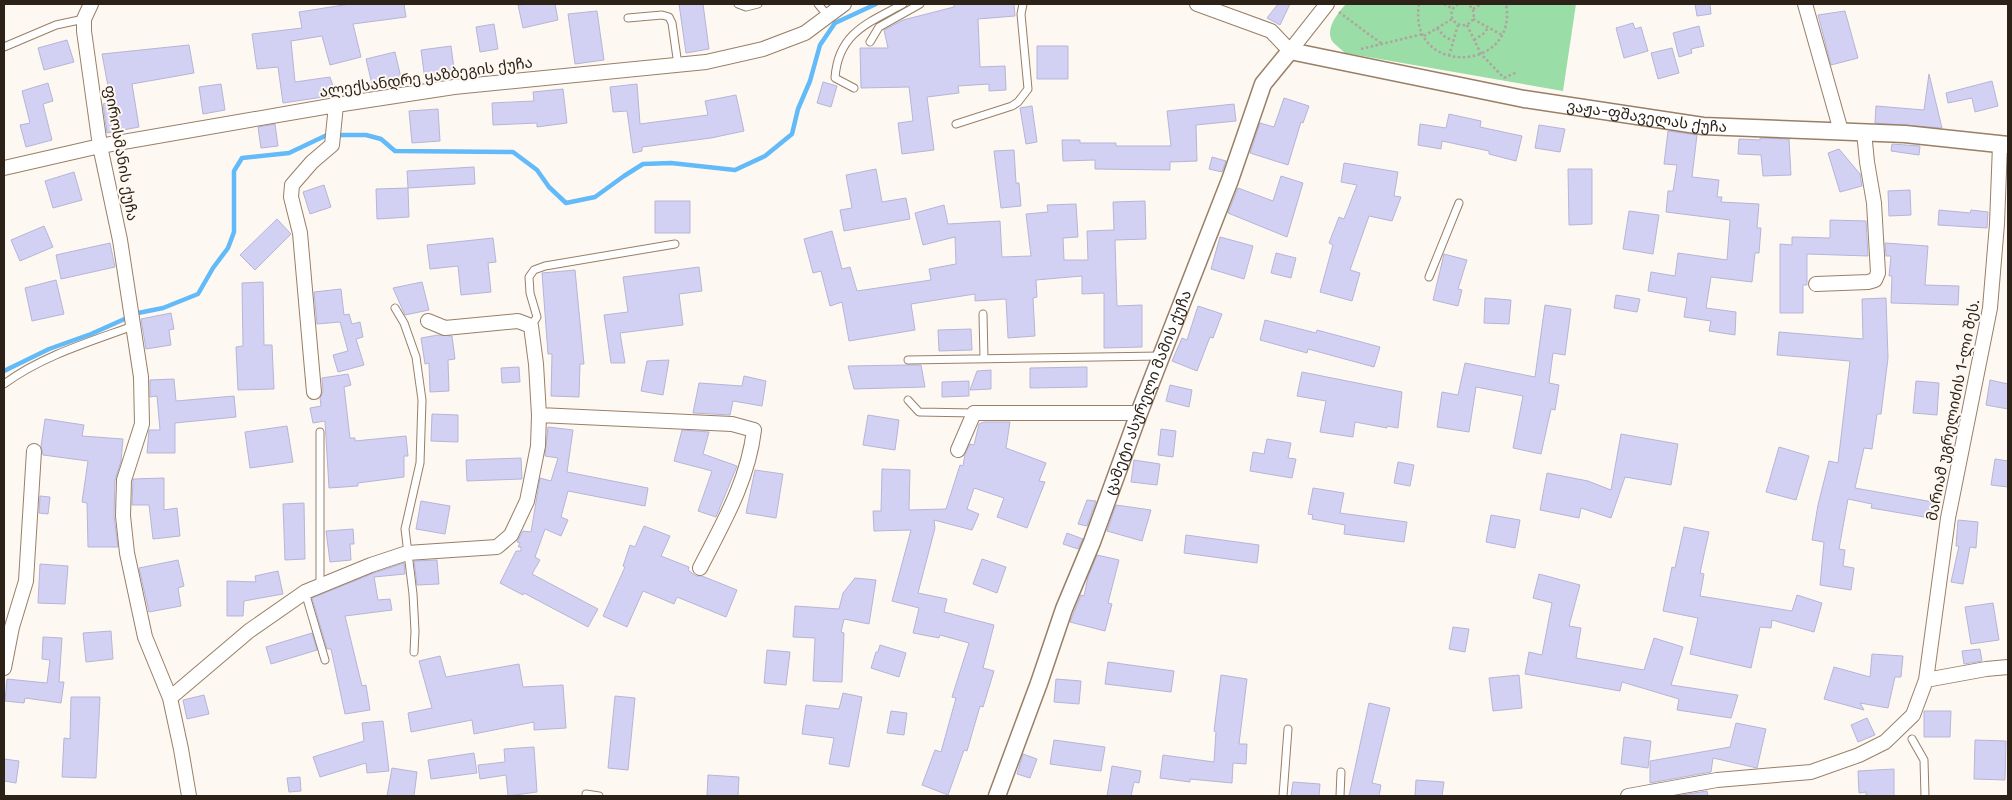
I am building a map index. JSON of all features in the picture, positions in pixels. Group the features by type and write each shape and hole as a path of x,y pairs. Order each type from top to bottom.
{"street":[{"name":"ფიროსმანის ქუჩა","path":"91,4 84,19 84,31 100,146 120,240 141,377 142,424 124,480 123,516 127,553 145,637 170,698 182,749 189,796"},
{"name":"ალექსანდრე ყაზბეგის ქუჩა","path":"4,168 100,146 336,110 454,87 706,62 763,49 805,33 844,4"},
{"path":"1198,4 1271,31 1290,51"},
{"name":"ცამეტი ასურელი მამის ქუჩა","path":"997,796 1064,609 1092,542 1139,413 1230,180 1263,84 1327,4"},
{"path":"1805,4 1841,131"},
{"name":"ვაჟა-ფშაველას ქუჩა","path":"1290,51 1502,95 1704,126 1905,134 2004,145"},
{"path":"314,392 300,233 291,196 292,185 312,162 332,145 336,110"},
{"path":"1816,284 1868,282 1875,280 1878,273 1874,203 1864,132"},
{"name":"მარიამ უგრელიძის 1-ლი შეს.","path":"1628,796 1717,780 1811,772 1859,755 1884,742 1913,715 1926,680 1948,518 1990,308 2004,145"},
{"path":"170,698 249,631 305,592 371,565 407,553 497,546 511,535 527,502 538,446 539,415 536,364 531,326 518,321 445,328 428,321"},
{"path":"958,450 974,413 1139,413"},
{"path":"539,415 732,424 754,430 751,454 739,490 700,568"},
{"path":"4,668 12,627 26,581 34,451"},
{"path":"1926,680 2008,667"}],"lane":[{"path":"738,4 746,7 758,4"},
{"path":"818,4 828,16"},
{"path":"854,88 835,78 836,66 847,41 861,28 903,4"},
{"path":"870,42 879,27 920,4"},
{"path":"956,124 1012,106 1018,102 1028,89 1021,14 1023,4"},
{"path":"628,18 662,15 670,17 678,65"},
{"path":"4,46 56,25 84,19"},
{"path":"1430,277 1459,203"},
{"path":"531,326 537,317 530,293 529,277 534,270 545,266 675,244"},
{"path":"395,308 404,323 416,357 422,400 420,463 405,529 413,594 414,652"},
{"path":"983,314 984,359"},
{"path":"4,384 20,372 132,319"},
{"path":"908,360 1161,356"},
{"path":"908,400 919,412 974,413"},
{"path":"320,432 320,585"},
{"path":"305,592 325,660"},
{"path":"1283,796 1288,729"},
{"path":"1912,740 1924,760 1925,796"},
{"path":"1340,796 1341,772"},
{"path":"586,794 599,796"}],"path":[{"path":"1327,4 1382,44"},
{"path":"1419,4 1418,21 1424,35 1433,47 1449,56 1470,58 1481,54 1496,43 1502,35 1507,16 1506,4"},
{"path":"1444,4 1453,9"},
{"path":"1355,51 1424,35 1452,18 1453,9 1457,4"},
{"path":"1467,25 1473,19 1473,9 1468,4"},
{"path":"1473,9 1481,4"},
{"path":"1452,18 1458,24 1467,25"},
{"path":"1473,19 1502,35"},
{"path":"1449,56 1458,24"},
{"path":"1467,25 1481,54 1506,80 1502,95"},
{"path":"1474,40 1483,34 1488,27"},
{"path":"1437,28 1444,36 1453,41"},
{"path":"1504,78 1517,72"}],"green space":[{"path":"1346,4 1576,4 1563,91 1345,53 1332,41 1330,31 1333,21"}],"building":[{"path":"350,4 404,4 406,17 353,24 361,57 330,65 322,36 291,41 295,82 330,77 336,95 283,103 278,67 257,69 252,34 302,28 299,12"},
{"path":"555,4 558,20 523,28 518,5"},
{"path":"679,4 703,4 709,49 686,53"},
{"path":"954,4 1014,4 1015,16 978,19 980,67 1005,66 1006,90 989,91 989,84 958,86 959,93 927,97 934,150 902,154 898,123 913,121 909,87 861,88 860,48 888,48 884,30 903,20 954,7"},
{"path":"1278,4 1290,4 1280,25 1267,18"},
{"path":"1695,4 1710,4 1711,14 1697,16"},
{"path":"597,11 604,60 575,64 568,14"},
{"path":"1845,11 1858,58 1831,65 1818,15"},
{"path":"1633,23 1635,29 1641,27 1648,51 1624,58 1616,28"},
{"path":"494,24 498,49 480,52 476,27"},
{"path":"1699,26 1704,46 1691,49 1692,53 1679,57 1673,33"},
{"path":"67,40 74,62 44,70 38,48"},
{"path":"189,45 194,73 132,84 139,127 107,133 103,104 111,102 102,54"},
{"path":"451,46 455,76 425,80 421,50"},
{"path":"1037,46 1068,46 1068,79 1037,79"},
{"path":"1672,48 1679,73 1658,79 1651,53"},
{"path":"395,52 401,78 372,84 366,59"},
{"path":"1929,74 1942,128 1875,123 1876,106 1924,110"},
{"path":"1992,81 1998,106 1975,112 1972,98 1948,103 1946,93"},
{"path":"823,82 837,86 831,107 817,103"},
{"path":"48,83 53,101 43,104 52,140 26,147 20,125 30,123 22,91"},
{"path":"221,84 225,110 203,114 199,87"},
{"path":"637,84 640,124 708,115 705,101 736,95 744,131 711,138 642,147 642,151 633,153 627,111 613,112 610,87"},
{"path":"563,89 567,123 537,127 537,123 493,125 492,103 534,101 533,92"},
{"path":"1284,98 1309,106 1303,123 1301,122 1288,165 1250,153 1260,123 1274,127"},
{"path":"1234,104 1236,121 1196,125 1197,161 1170,162 1170,170 1095,169 1095,160 1063,161 1062,140 1080,140 1080,143 1116,143 1116,146 1171,146 1167,111"},
{"path":"1032,106 1037,142 1026,144 1020,108"},
{"path":"438,109 440,141 412,143 409,111"},
{"path":"1449,114 1481,121 1480,127 1522,136 1516,161 1489,154 1489,151 1442,141 1441,149 1418,145 1420,124 1446,128"},
{"path":"275,124 278,146 261,148 258,127"},
{"path":"1539,125 1565,129 1560,152 1535,148"},
{"path":"1668,131 1697,135 1692,177 1719,180 1717,197 1722,197 1721,202 1759,204 1757,228 1761,228 1759,253 1755,253 1752,282 1711,277 1706,308 1736,312 1735,335 1709,331 1711,321 1684,317 1687,298 1648,291 1651,272 1675,276 1678,253 1727,260 1730,220 1666,212 1668,191 1673,191 1677,165 1664,164"},
{"path":"1760,138 1789,139 1791,175 1763,176 1761,155 1738,154 1739,139 1760,140"},
{"path":"1892,144 1920,146 1919,155 1891,151"},
{"path":"1839,149 1860,174 1862,186 1840,192 1828,153"},
{"path":"1014,150 1016,183 1019,183 1021,206 1001,208 994,151"},
{"path":"1212,157 1226,161 1222,172 1209,169"},
{"path":"1344,163 1398,172 1394,196 1401,197 1392,221 1369,216 1350,270 1360,273 1352,301 1320,292 1333,245 1329,243 1339,217 1344,219 1357,185 1341,182"},
{"path":"474,167 475,184 408,188 407,171"},
{"path":"876,169 882,202 906,198 910,219 844,231 840,210 852,208 846,175"},
{"path":"1568,169 1592,169 1592,224 1569,225"},
{"path":"74,172 82,200 53,208 45,181"},
{"path":"1281,176 1303,183 1287,237 1228,213 1238,188 1273,201"},
{"path":"324,185 331,207 310,214 303,192"},
{"path":"408,188 409,217 377,219 376,189"},
{"path":"1910,190 1911,215 1889,216 1888,191"},
{"path":"655,201 690,201 690,233 655,233"},
{"path":"1145,201 1146,239 1115,240 1117,306 1142,305 1142,347 1104,348 1104,293 1082,294 1082,276 1036,280 1037,297 1033,298 1035,336 1008,338 1006,299 975,301 975,294 911,304 915,330 849,341 842,302 830,306 821,271 813,273 804,239 832,231 842,269 850,267 857,291 931,280 929,269 956,264 955,237 923,245 915,213 944,205 948,224 1000,221 1002,257 1031,256 1026,214 1048,212 1047,205 1076,204 1078,237 1063,238 1064,260 1088,260 1087,231 1114,230 1113,202"},
{"path":"1939,210 1970,213 1971,210 1988,212 1987,228 1938,225"},
{"path":"1629,211 1659,215 1653,254 1623,249"},
{"path":"277,219 291,234 255,270 240,255"},
{"path":"1830,220 1866,221 1868,256 1807,254 1807,285 1803,285 1803,313 1780,313 1780,244 1792,245 1792,237 1830,238"},
{"path":"44,226 53,247 20,261 11,240"},
{"path":"1220,237 1253,246 1244,279 1211,269"},
{"path":"493,238 496,262 488,263 491,292 461,295 458,266 430,269 427,245"},
{"path":"110,243 115,267 61,279 56,255"},
{"path":"1885,243 1928,246 1925,285 1959,286 1958,305 1891,303 1892,276 1889,276 1891,256 1886,256"},
{"path":"1276,253 1296,258 1291,278 1271,273"},
{"path":"1444,254 1467,260 1458,289 1462,290 1458,306 1433,300"},
{"path":"699,267 702,291 679,294 683,325 620,333 625,363 611,363 604,315 628,312 623,277"},
{"path":"575,270 584,364 580,364 579,397 551,396 552,354 548,354 542,273"},
{"path":"56,280 64,314 32,321 25,288"},
{"path":"263,282 264,345 272,345 274,389 238,390 236,347 243,346 242,283"},
{"path":"422,282 429,310 405,315 393,288"},
{"path":"341,289 344,315 349,314 352,324 360,322 363,337 356,339 364,365 338,372 333,355 348,351 340,322 317,324 314,292"},
{"path":"1616,295 1640,299 1637,312 1614,308"},
{"path":"1485,298 1511,300 1509,324 1484,323"},
{"path":"1886,298 1888,358 1881,414 1877,414 1872,449 1864,448 1855,488 1933,502 1930,518 1871,508 1872,504 1848,499 1839,549 1845,550 1843,566 1854,568 1851,590 1820,585 1824,542 1812,540 1829,461 1838,463 1850,361 1777,355 1779,332 1863,339 1862,299"},
{"path":"1545,305 1571,309 1565,355 1553,353 1549,383 1559,385 1555,410 1551,409 1541,454 1513,448 1523,396 1476,387 1469,432 1437,427 1442,392 1458,395 1465,363 1535,377"},
{"path":"1198,306 1222,314 1213,338 1210,337 1197,371 1172,361 1182,338 1187,340"},
{"path":"171,313 174,329 169,330 171,345 146,349 141,319"},
{"path":"1265,320 1316,333 1317,330 1380,347 1374,367 1308,349 1307,353 1260,340"},
{"path":"971,329 972,350 939,351 938,330"},
{"path":"438,335 452,336 455,359 448,360 449,391 430,392 429,363 425,364 421,338"},
{"path":"669,360 663,395 641,391 647,361"},
{"path":"921,365 925,387 854,389 848,366"},
{"path":"519,367 520,382 502,383 501,368"},
{"path":"1087,367 1087,387 1030,388 1030,368"},
{"path":"991,370 991,389 970,390 977,371"},
{"path":"1302,372 1402,392 1398,428 1387,426 1387,428 1355,422 1353,437 1320,432 1326,401 1297,396"},
{"path":"348,374 351,385 344,387 350,438 355,438 355,441 406,436 408,456 404,456 404,477 358,483 358,486 329,488 325,421 313,423 310,408 321,406 322,378"},
{"path":"744,376 766,381 762,406 733,401 730,415 693,413 699,383 742,386"},
{"path":"174,379 176,401 234,396 236,417 175,423 175,453 147,453 149,430 160,430 157,396 150,397 150,380"},
{"path":"1990,380 2008,384 2008,409 1986,405"},
{"path":"969,381 969,396 942,397 942,382"},
{"path":"1916,381 1939,383 1937,415 1913,413"},
{"path":"1170,385 1192,390 1189,407 1166,401"},
{"path":"432,414 458,415 458,442 431,441"},
{"path":"868,415 899,420 895,450 863,445"},
{"path":"45,419 84,425 82,436 123,439 121,461 115,480 114,516 118,547 88,547 87,503 82,502 88,461 43,455 41,446"},
{"path":"984,422 1010,422 1006,448 1046,463 1039,481 1045,482 1027,528 997,517 1004,498 974,488 967,509 979,514 972,530 934,520 935,528 918,593 947,599 944,612 994,625 983,668 994,671 983,707 980,706 967,751 964,750 948,795 922,785 935,750 941,752 956,698 952,697 969,643 940,635 939,638 913,633 919,608 892,601 911,530 874,531 873,511 881,511 882,469 910,470 909,510 946,509 960,465 963,466 965,454 970,444 974,445 979,424"},
{"path":"287,426 293,462 250,468 245,432"},
{"path":"548,427 573,430 567,472 648,488 645,506 568,491 561,517 568,520 561,536 545,529 535,557 540,560 532,574 598,609 588,627 524,593 523,595 500,583 516,551 521,551 521,547 518,547 520,543 517,542 523,531 531,532 540,478 551,481 558,458 545,456"},
{"path":"1161,429 1176,431 1173,457 1158,455"},
{"path":"682,430 709,432 703,454 737,466 716,517 698,511 712,471 674,461"},
{"path":"1621,434 1678,444 1671,485 1625,477 1611,518 1581,508 1579,518 1540,510 1547,473 1588,481 1611,490"},
{"path":"1267,439 1291,443 1288,458 1296,459 1292,478 1250,471 1253,452 1264,454"},
{"path":"1779,447 1809,456 1796,500 1766,492"},
{"path":"521,458 522,479 467,481 466,460"},
{"path":"1995,459 2008,461 2008,487 1991,485"},
{"path":"1134,460 1160,464 1157,485 1131,482"},
{"path":"1398,462 1414,465 1410,486 1394,483"},
{"path":"755,470 783,474 776,518 746,513"},
{"path":"164,478 164,510 177,508 180,536 153,539 149,505 132,505 133,479"},
{"path":"1313,488 1344,493 1340,513 1407,522 1404,542 1344,534 1345,525 1312,519 1313,515 1308,514"},
{"path":"40,496 50,497 48,514 39,513"},
{"path":"1087,500 1096,501 1087,526 1078,524"},
{"path":"421,501 450,506 445,534 416,529"},
{"path":"304,503 305,559 285,560 283,504"},
{"path":"1116,505 1151,510 1142,541 1107,531"},
{"path":"1491,515 1520,520 1515,548 1486,542"},
{"path":"1958,520 1978,522 1976,548 1970,547 1963,584 1951,582 1959,546 1956,546"},
{"path":"644,526 670,536 661,556 689,567 688,570 696,576 702,576 737,590 726,617 677,597 674,604 643,591 627,627 603,616 625,567 623,566 630,545 635,547"},
{"path":"1684,527 1709,532 1700,573 1704,574 1700,596 1792,611 1797,595 1822,603 1814,632 1772,620 1771,628 1760,627 1751,668 1690,654 1698,618 1663,611 1672,567 1675,568"},
{"path":"353,529 354,544 350,544 351,560 330,562 326,531"},
{"path":"1067,533 1083,539 1078,549 1063,544"},
{"path":"1186,535 1259,545 1257,563 1184,553"},
{"path":"1097,555 1119,560 1108,603 1112,604 1105,631 1070,622 1081,595 1084,596 1088,577"},
{"path":"982,559 1006,567 997,593 973,584"},
{"path":"178,560 184,586 178,588 181,606 149,612 139,568"},
{"path":"437,560 439,584 417,585 414,561"},
{"path":"404,563 405,574 374,577 378,600 390,599 392,610 345,616 362,686 366,685 370,710 345,714 331,649 327,649 312,598"},
{"path":"40,564 68,566 65,604 38,603"},
{"path":"278,571 283,594 244,601 243,616 227,616 227,581 256,582 255,576"},
{"path":"1539,574 1580,585 1569,626 1581,628 1576,658 1644,670 1654,638 1683,647 1671,685 1738,695 1731,718 1677,710 1679,699 1622,682 1620,691 1525,674 1529,652 1542,655 1552,603 1533,598"},
{"path":"855,578 876,580 869,624 844,619 841,632 844,633 842,682 813,681 815,638 793,637 795,606 839,609 843,593"},
{"path":"1993,603 1999,640 1971,644 1965,607"},
{"path":"1453,627 1469,629 1465,652 1449,649"},
{"path":"111,631 113,659 86,662 83,633"},
{"path":"312,633 317,650 271,664 266,647"},
{"path":"43,637 62,638 59,682 64,682 61,703 25,698 24,703 5,701 7,679 47,683 50,660 42,659"},
{"path":"880,645 906,653 899,677 871,668"},
{"path":"1980,649 1982,661 1964,664 1962,651"},
{"path":"767,650 790,652 786,685 764,683"},
{"path":"1872,654 1903,656 1901,677 1895,677 1888,708 1860,703 1864,710 1824,699 1834,667 1870,677"},
{"path":"440,656 446,677 519,664 523,687 563,685 566,728 534,730 534,722 474,734 472,720 411,732 408,713 432,708 419,661"},
{"path":"1108,662 1174,671 1171,692 1105,684"},
{"path":"1221,675 1247,679 1239,744 1247,744 1246,764 1233,763 1232,783 1190,779 1190,782 1160,778 1163,755 1214,762 1216,732 1214,731"},
{"path":"1519,675 1522,708 1493,711 1489,678"},
{"path":"1056,679 1081,681 1079,704 1054,702"},
{"path":"843,693 862,697 849,767 829,764 834,738 802,734 806,705 839,709"},
{"path":"204,695 209,714 187,719 183,700"},
{"path":"615,696 635,698 628,770 608,768"},
{"path":"71,697 100,697 96,778 62,777 64,738 70,739"},
{"path":"1369,703 1390,708 1372,783 1381,785 1379,796 1349,796"},
{"path":"891,711 907,713 904,735 887,733"},
{"path":"1924,711 1951,711 1950,737 1924,737"},
{"path":"1867,718 1875,735 1858,742 1851,725"},
{"path":"383,721 389,771 367,773 366,763 320,777 313,757 364,741 362,723"},
{"path":"1736,723 1766,729 1757,768 1713,758 1711,772 1650,783 1650,761 1730,747"},
{"path":"1624,737 1651,741 1648,768 1621,764"},
{"path":"1054,740 1105,747 1101,771 1050,764"},
{"path":"1975,740 2006,741 2005,780 1974,779"},
{"path":"534,747 537,792 508,796 506,775 480,779 478,765 505,762 504,749"},
{"path":"474,753 477,773 431,779 428,760"},
{"path":"1023,754 1037,759 1030,778 1017,774"},
{"path":"4,759 19,761 16,783 4,781"},
{"path":"1112,766 1141,771 1139,783 1134,782 1131,796 1107,796"},
{"path":"392,768 417,772 414,796 387,796"},
{"path":"1894,769 1894,796 1866,796 1866,792 1859,793 1858,771"},
{"path":"708,775 739,777 738,796 707,796"},
{"path":"300,777 301,791 289,792 287,778"},
{"path":"1416,780 1444,782 1442,796 1415,796"},
{"path":"1293,782 1320,784 1319,796 1291,796"},
{"path":"1707,791 1708,796 1676,796"}],"waterway":[{"path":"4,371 49,349 91,334 138,313 163,308 198,294 213,268 228,248 234,232 234,171 242,158 289,153 327,135 366,135 381,139 395,151 513,152 537,170 549,187 566,203 595,197 643,164 671,163 735,170 765,156 792,134 798,109 810,81 820,45 835,23 876,4"}]}
